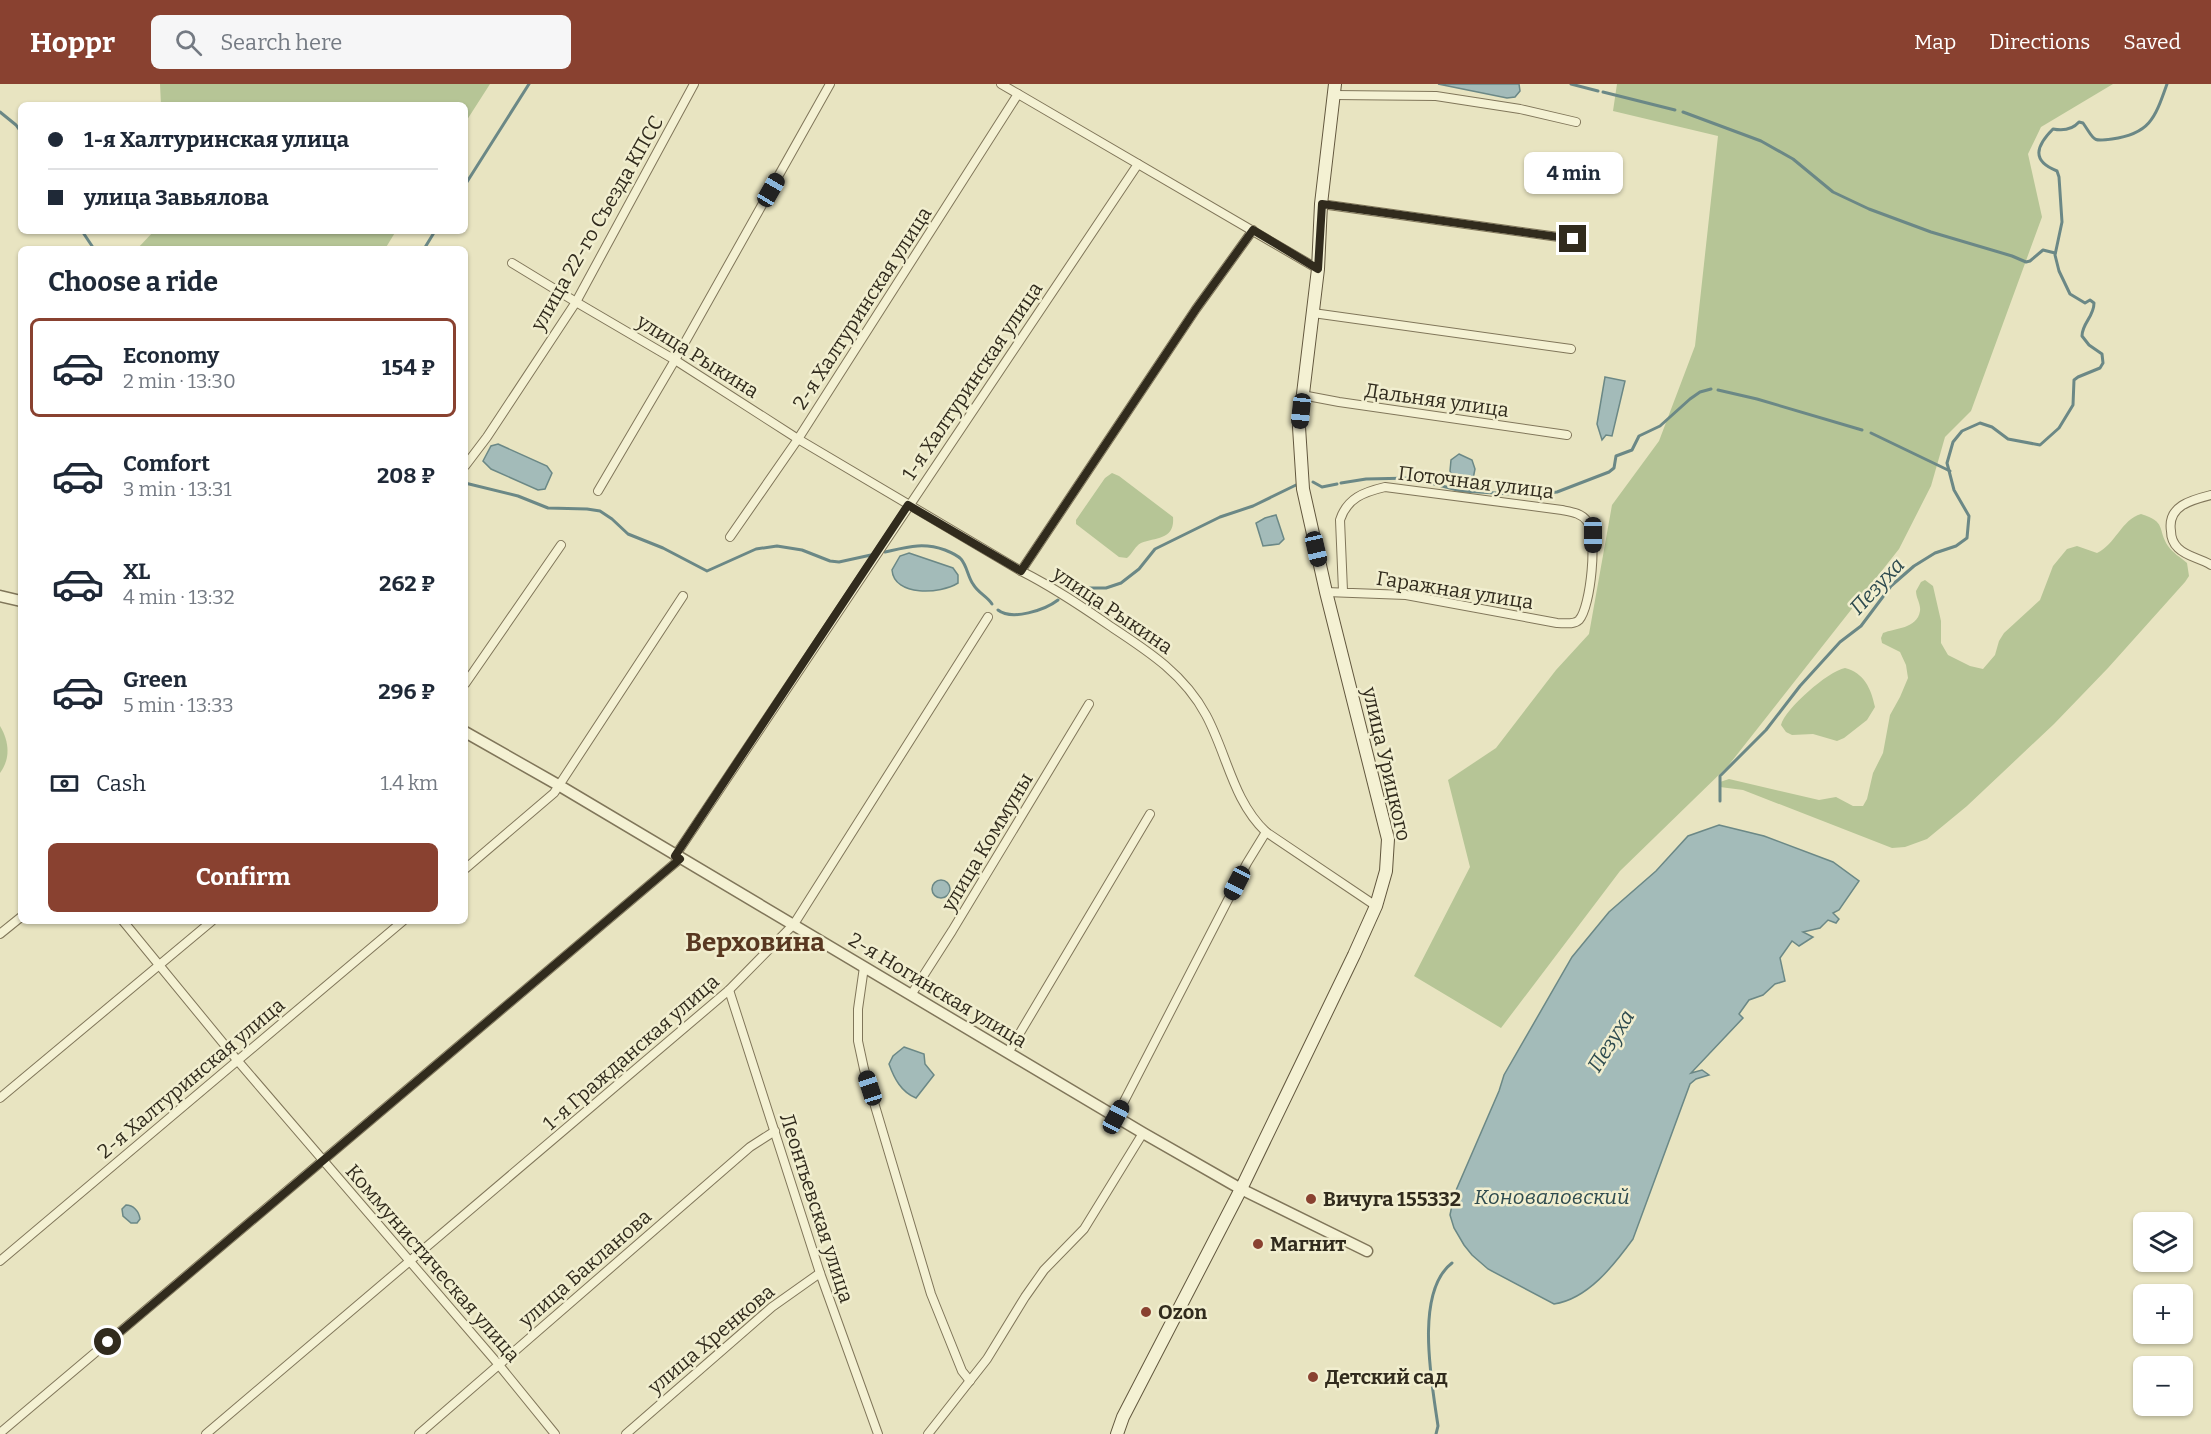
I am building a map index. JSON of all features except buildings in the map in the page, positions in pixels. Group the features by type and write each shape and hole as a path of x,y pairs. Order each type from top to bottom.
{"main road":[{"name":"улица Урицкого","path":"1117,1434 1123,1417 1241,1189 1376,906 1386,871 1388,839 1326,592 1303,489 1299,427 1318,269 1334,89"}],"street":[{"name":"улица 22-го Съезда КПСС","path":"468,462 576,303 694,84"},
{"path":"598,491 675,360 830,84"},
{"path":"1001,84 1318,269"},
{"path":"1334,89 1436,96 1576,122"},
{"name":"2-я Халтуринская улица","path":"730,537 798,439 1018,94"},
{"name":"1-я Халтуринская улица","path":"0,1433 324,1160 677,857 908,505 1138,164"},
{"path":"1322,204 1573,239"},
{"path":"1021,571 1196,309 1253,230"},
{"name":"улица Рыкина","path":"512,263 675,360 798,439 908,505 1054,588 1173,671 1186,684 1207,718 1245,806 1255,822 1266,832 1376,906"},
{"path":"1312,313 1571,349"},
{"name":"Дальняя улица","path":"1302,395 1567,435"},
{"name":"Поточная улица","path":"1342,591 1340,520 1343,510 1350,502 1365,492 1385,488 1525,505 1580,514 1589,522 1593,535 1593,572 1578,621"},
{"path":"2209,564 2194,559 2176,547 2172,538 2170,521 2175,510 2211,495"},
{"path":"468,680 561,545"},
{"name":"Гаражная улица","path":"1326,592 1406,595 1557,623 1578,621"},
{"path":"0,596 18,600"},
{"path":"468,865 560,786 577,756 683,596"},
{"name":"1-я Гражданская улица","path":"206,1434 729,990 794,924 988,617"},
{"name":"улица Коммуны","path":"911,995 1089,704"},
{"name":"2-я Ногинская улица","path":"468,734 794,924 1143,1133 1241,1189 1367,1251"},
{"path":"1008,1053 1150,814"},
{"path":"1116,1117 1266,832"},
{"path":"0,934 18,919"},
{"name":"Коммунистическая улица","path":"125,924 237,1060 499,1365 555,1434"},
{"path":"0,1098 209,924"},
{"name":"2-я Халтуринская улица","path":"0,1261 399,924"},
{"path":"864,967 858,1009 858,1041 864,1069 931,1294 962,1371 970,1381"},
{"name":"Леонтьевская улица","path":"729,990 820,1273 878,1434"},
{"name":"улица Бакланова","path":"419,1434 750,1147 775,1131"},
{"path":"928,1434 987,1359 1020,1304 1044,1270 1089,1222 1143,1133"},
{"name":"улица Хренкова","path":"626,1434 772,1307 820,1273"}],"green space":[{"path":"160,84 490,84 468,118 468,102 161,102"},
{"path":"1617,84 2113,84 2041,127 2028,154 2042,217 1971,411 1945,437 1931,486 1899,549 1728,766 1620,871 1501,1028 1414,976 1470,867 1448,780 1496,748 1556,670 1589,634 1612,505 1659,441 1695,346 1718,136 1613,111"},
{"path":"151,234 394,234 387,246 140,246"},
{"path":"1112,473 1173,517 1173,524 1168,534 1141,543 1127,558 1119,557 1076,524 1076,520 1105,478"},
{"path":"2141,514 2158,523 2168,546 2187,563 2189,576 2108,668 2054,724 1967,806 1927,839 1905,847 1892,848 1743,790 1720,787 1720,782 1729,779 1819,800 1836,797 1853,806 1863,806 1873,773 1883,753 1890,715 1908,678 1906,665 1900,652 1882,643 1881,638 1883,633 1910,625 1918,617 1920,608 1916,591 1921,582 1925,580 1933,586 1941,621 1941,643 1948,655 1970,666 1983,669 1995,655 2004,633 2040,600 2053,566 2067,549 2077,546 2097,553 2109,544 2128,521"},
{"path":"1845,668 1852,670 1866,682 1875,707 1867,720 1837,741 1813,734 1792,735 1786,732 1781,725 1790,710 1818,683"},
{"path":"0,726 8,750 4,767 0,773"}],"water":[{"path":"1438,84 1519,84 1520,91 1515,97 1507,98"},
{"path":"1605,377 1625,381 1612,436 1606,435 1602,440 1597,424"},
{"path":"498,444 547,466 552,473 545,489 538,490 491,469 483,461 491,446"},
{"path":"1459,454 1472,460 1475,469 1473,479 1466,484 1455,481 1450,471 1451,460"},
{"path":"1276,515 1284,539 1279,544 1263,546 1256,523"},
{"path":"909,553 953,568 958,575 958,583 930,591 909,589 901,585 895,579 892,570 900,556"},
{"name":"Коноваловский","path":"1719,825 1764,836 1833,862 1859,881 1839,910 1833,913 1839,919 1836,923 1828,920 1820,928 1803,932 1813,937 1799,946 1792,941 1780,958 1785,981 1775,984 1763,995 1749,1000 1739,1014 1743,1018 1691,1073 1702,1070 1709,1075 1696,1079 1690,1084 1633,1239 1609,1270 1589,1288 1566,1301 1554,1304 1488,1269 1472,1255 1454,1228 1450,1215 1454,1195 1504,1075 1572,957 1609,912 1656,871 1688,836"},
{"path":"941,880 947,883 950,889 947,895 941,898 935,895 932,889 935,883"},
{"path":"904,1047 924,1054 925,1064 934,1075 916,1098 899,1084 889,1064 893,1056"},
{"path":"126,1205 137,1211 140,1219 137,1223 131,1223 123,1216 122,1209"}],"waterway":[{"path":"468,180 529,84"},
{"path":"1571,84 1598,91"},
{"name":"Пезуха","path":"1720,801 1720,776 1766,730 1800,686 1840,642 1861,626 1891,586 1914,566 1935,553 1956,546 1967,538 1969,516 1954,490 1947,463 1953,442 1962,431 1980,423 1992,427 2008,439 2040,445 2059,428 2073,405 2074,380 2100,368 2103,363 2102,354 2089,345 2082,336 2094,303 2090,300 2085,303 2070,294 2059,271 2055,255 2062,222 2059,177 2057,171 2043,163 2039,153 2040,147 2053,129 2067,129 2079,122 2083,123 2097,140 2125,137 2135,133 2143,128 2154,115 2167,84"},
{"path":"1603,92 1675,110"},
{"path":"0,112 18,128"},
{"path":"1683,112 1761,141 1793,159 1833,192 1869,209 1931,232 2026,262 2043,250 2055,253"},
{"path":"84,234 92,246"},
{"path":"426,246 433,234"},
{"path":"1341,483 1366,479 1412,478 1461,491 1531,495 1557,492 1609,472 1614,468 1616,456 1632,450 1639,436 1660,426 1700,392 1711,389"},
{"path":"1718,390 1862,430"},
{"path":"1871,433 1950,471"},
{"path":"1313,482 1322,487 1337,484"},
{"path":"468,484 518,496 548,508 600,511 628,534 663,548 707,571 756,549 777,546 802,550 830,561 839,562 871,555"},
{"path":"1076,591 1084,588 1106,588 1121,583 1139,569 1155,549 1220,517 1253,506 1296,485"},
{"path":"885,552 922,546 937,548 958,556 965,565 975,587 992,604"},
{"path":"998,610 1011,614 1028,613 1058,600"},
{"name":"Пезуха","path":"1436,1434 1438,1426 1428,1340 1429,1316 1433,1295 1440,1277 1452,1263"}],"place":[{"name":"Вичуга 155332","path":"1311,1199"},
{"name":"Магнит","path":"1258,1244"},
{"name":"Ozon","path":"1146,1312"},
{"name":"Детский сад","path":"1313,1377"}],"district":[{"name":"Верховина","path":"755,942"}],"route":[{"path":"108,1342 680,859 675,856 908,505 1021,571 1196,309 1253,230 1318,269 1322,204 1573,239"}]}
